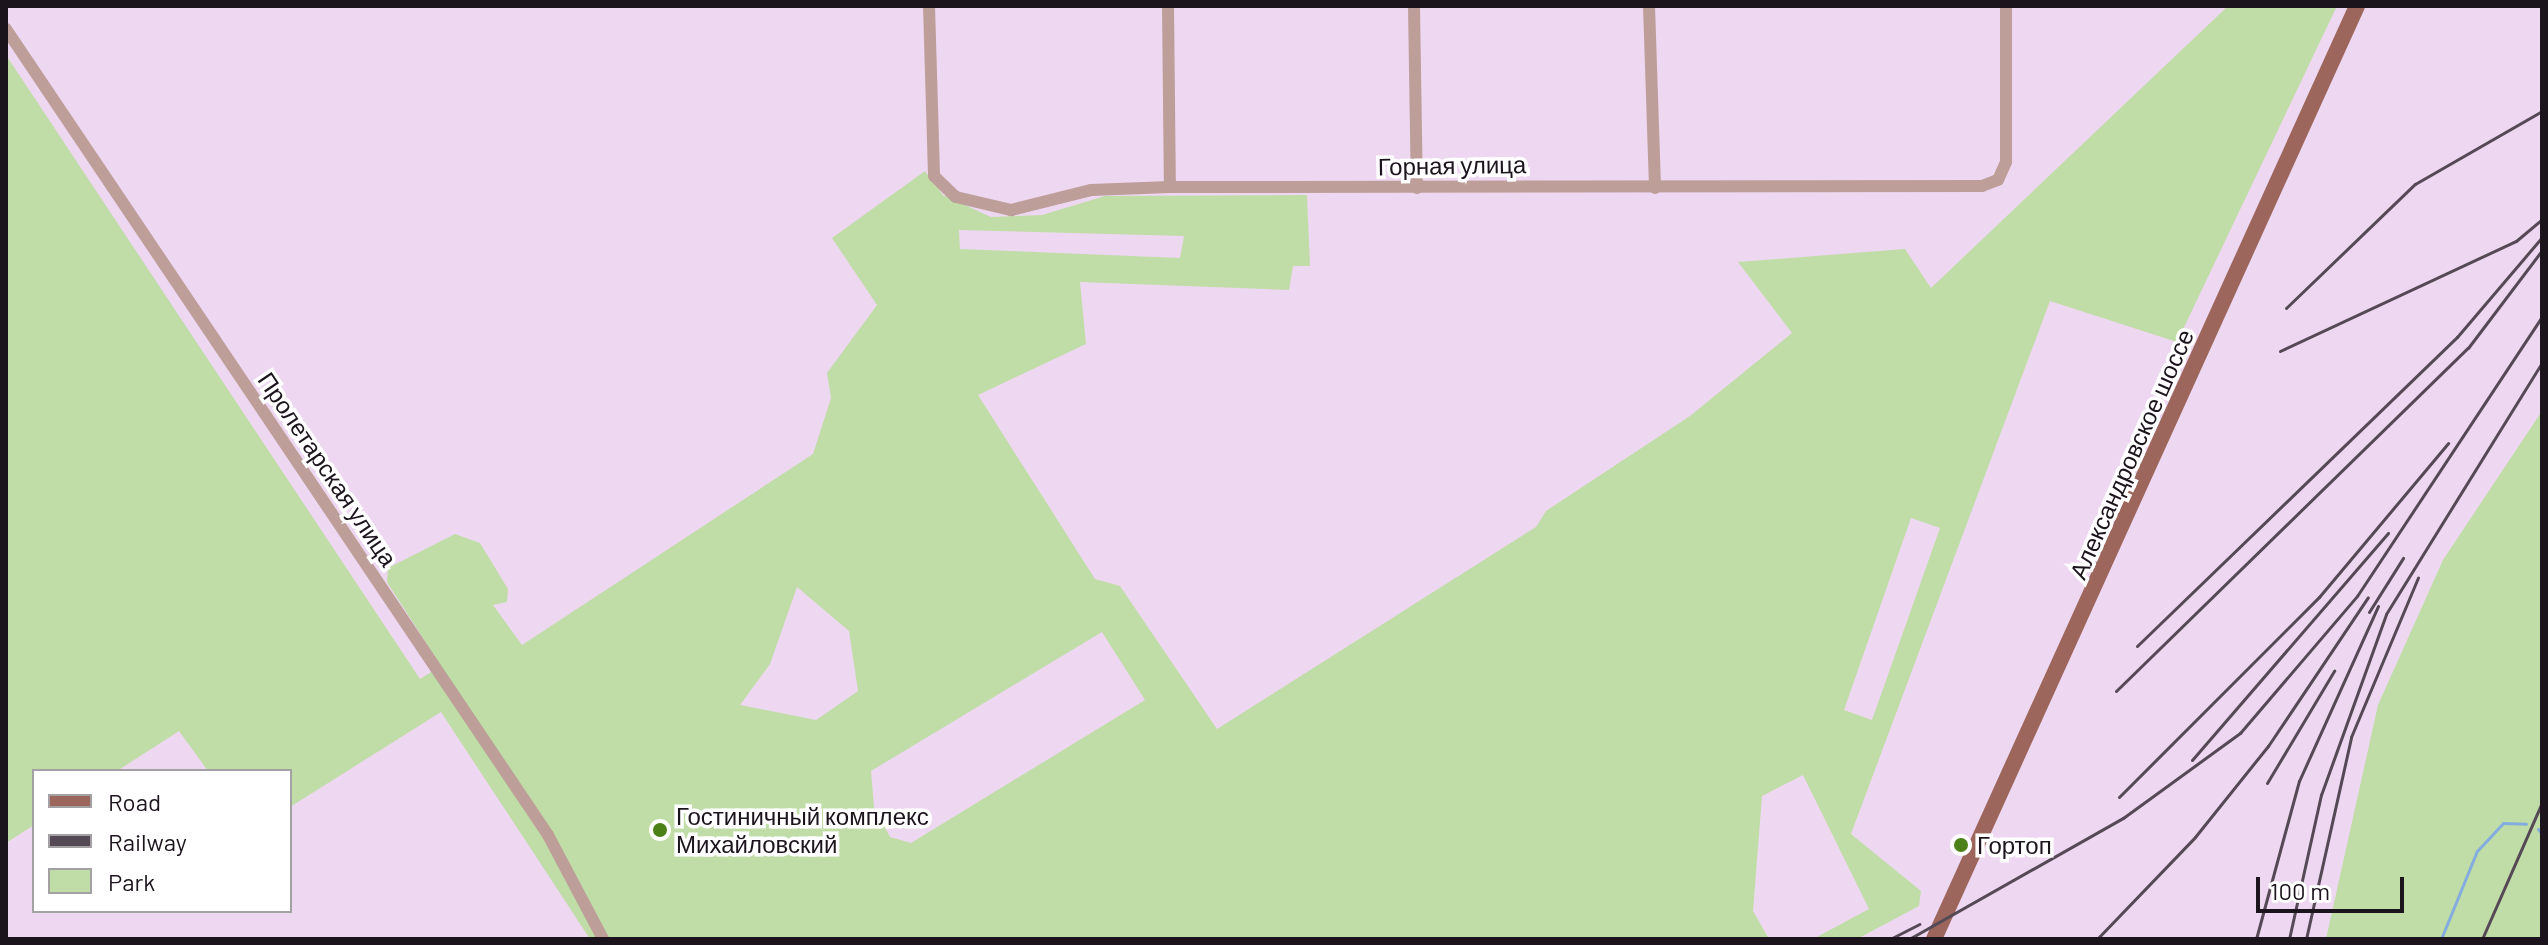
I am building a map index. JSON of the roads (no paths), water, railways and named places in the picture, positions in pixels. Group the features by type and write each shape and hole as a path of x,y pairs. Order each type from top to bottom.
{"main road":[{"name":"Александровское шоссе","path":"1934,939 2357,6"}],"street":[{"name":"Горная улица","path":"929,6 929,162 956,197 981,208 1011,210 1091,190 1170,187 1655,188 1998,180 2006,162 2006,6"},
{"path":"1168,6 1170,187"},
{"path":"1414,6 1417,188"},
{"path":"1649,6 1655,188"},
{"name":"Пролетарская улица","path":"6,29 548,835 603,939"}],"waterway":[{"path":"2441,939 2477,851 2503,823 2526,824"},
{"path":"2538,829 2542,834"}],"railway":[{"path":"2286,308 2415,184 2542,111"},
{"path":"2280,351 2516,241 2542,219"},
{"path":"2137,646 2457,337 2542,237"},
{"path":"2116,691 2468,348 2542,250"},
{"path":"1909,939 2123,818 2240,733 2357,596 2542,317"},
{"path":"2289,939 2321,795 2386,614 2542,362"},
{"path":"2119,797 2319,597 2448,443"},
{"path":"2192,760 2388,533"},
{"path":"2369,612 2403,558"},
{"path":"2306,939 2351,737 2418,578"},
{"path":"2097,939 2195,837 2268,746 2368,597"},
{"path":"2256,939 2299,781 2378,606"},
{"path":"2267,783 2334,671"},
{"path":"2482,939 2542,802"},
{"path":"1890,939 1919,924"}],"place":[{"name":"Гостиничный комплекс Михайловский","path":"660,830"},
{"name":"Гортоп","path":"1961,845"}]}
